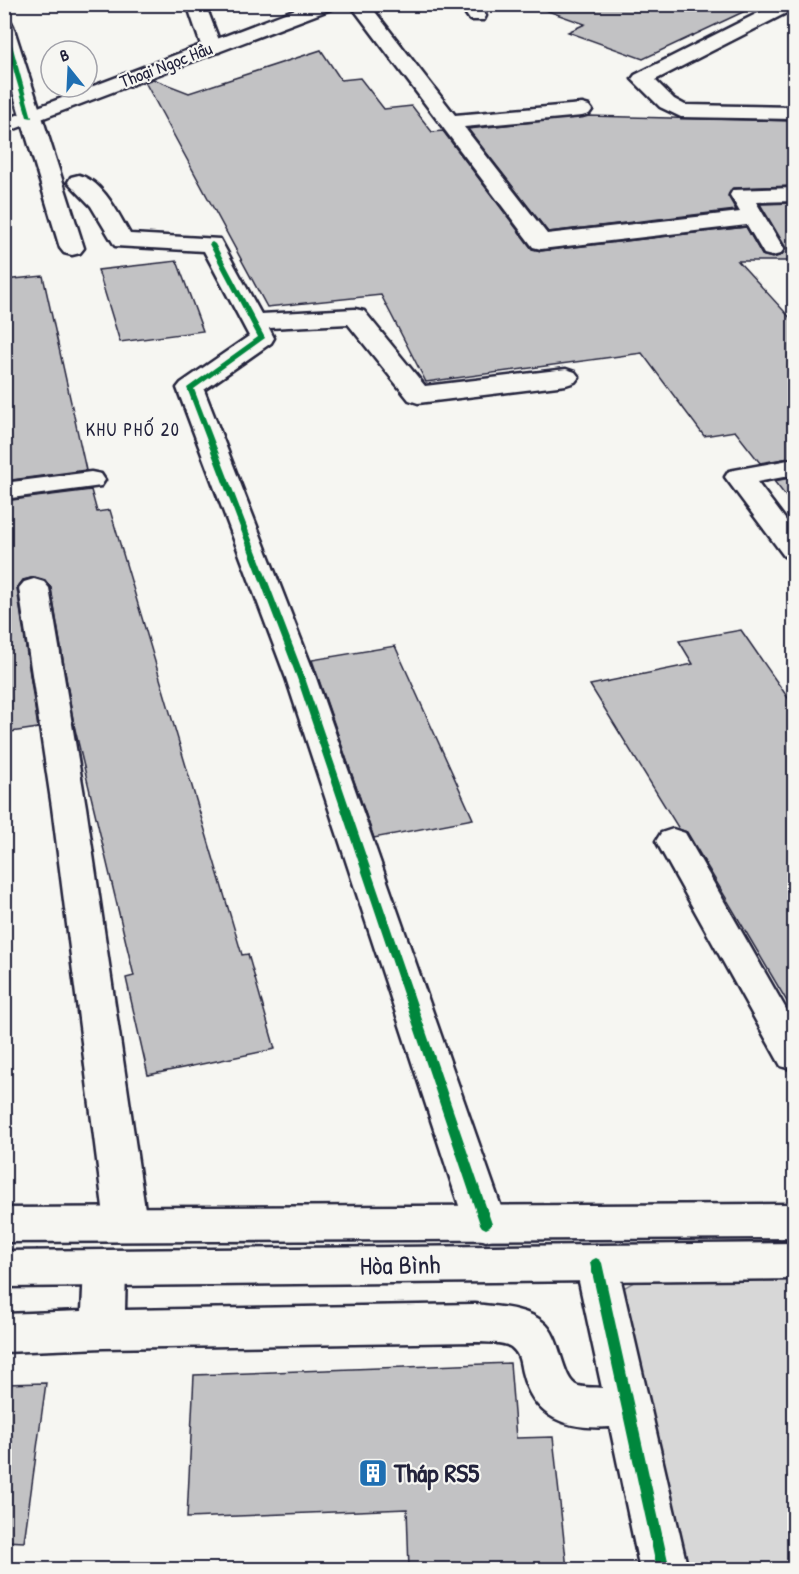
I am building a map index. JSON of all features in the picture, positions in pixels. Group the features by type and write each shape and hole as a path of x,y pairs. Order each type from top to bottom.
{"street":[{"path":"196,4 212,48"},
{"name":"Thoại Ngọc Hầu","path":"4,127 327,4"},
{"path":"358,4 541,242 755,217"},
{"path":"791,4 642,79 667,103 681,111 795,113"},
{"path":"4,26 72,248"},
{"path":"450,122 582,110"},
{"path":"79,182 100,202 123,242 212,244 262,338 190,388 301,678 486,1224"},
{"path":"772,249 741,195 795,195"},
{"path":"254,322 355,316 418,395 566,377"},
{"path":"795,467 739,477 795,550"},
{"path":"4,491 91,480"},
{"path":"34,588 69,807 126,1223"},
{"path":"673,841 795,1056"},
{"name":"Hòa Bình","path":"4,1225 795,1221"},
{"name":"Hòa Bình","path":"4,1269 795,1261"},
{"path":"596,1263 664,1569"},
{"path":"102,1329 105,1268"},
{"path":"4,1333 102,1329 475,1323 505,1326 528,1335 540,1351 544,1379 558,1399 584,1408 628,1406"}],"shaded area":[{"path":"786,1273 794,1277 794,1569 682,1569 620,1294 625,1287 639,1279"}],"building":[{"path":"546,4 760,4 643,59 568,32 585,24 545,10"},
{"path":"321,50 341,80 360,78 384,109 412,106 432,132 443,131 532,249 541,251 746,227 762,255 773,258 782,255 786,248 760,204 795,203 795,261 738,261 795,323 795,457 760,463 735,431 704,436 642,353 426,382 381,295 267,307 145,82 153,79 189,93"},
{"path":"588,116 795,121 795,186 733,188 728,196 736,210 548,232 468,129"},
{"path":"177,261 203,331 120,342 98,270"},
{"path":"43,276 86,470 4,481 4,280"},
{"path":"795,477 795,508 774,481"},
{"path":"91,490 97,512 110,510 242,955 248,954 275,1049 148,1075 126,978 134,976 74,725 51,588 45,580 35,577 23,580 17,588 38,728 4,733 4,501"},
{"path":"741,630 795,708 795,1015 687,832 679,829 590,685 693,664 679,641"},
{"path":"395,646 473,819 374,838 312,660"},
{"name":"Tháp RS5","path":"510,1363 516,1438 553,1437 567,1569 409,1569 407,1509 187,1518 194,1375"},
{"path":"46,1383 24,1542 4,1541 4,1384"}],"cycle path":[{"path":"4,26 30,117"},
{"path":"212,244 262,338 190,388 301,678 486,1224"},
{"path":"596,1263 664,1570"}],"place":[{"name":"Tháp RS5","path":"373,1473"}],"district":[{"name":"KHU PHỐ 20","path":"133,430"}]}
